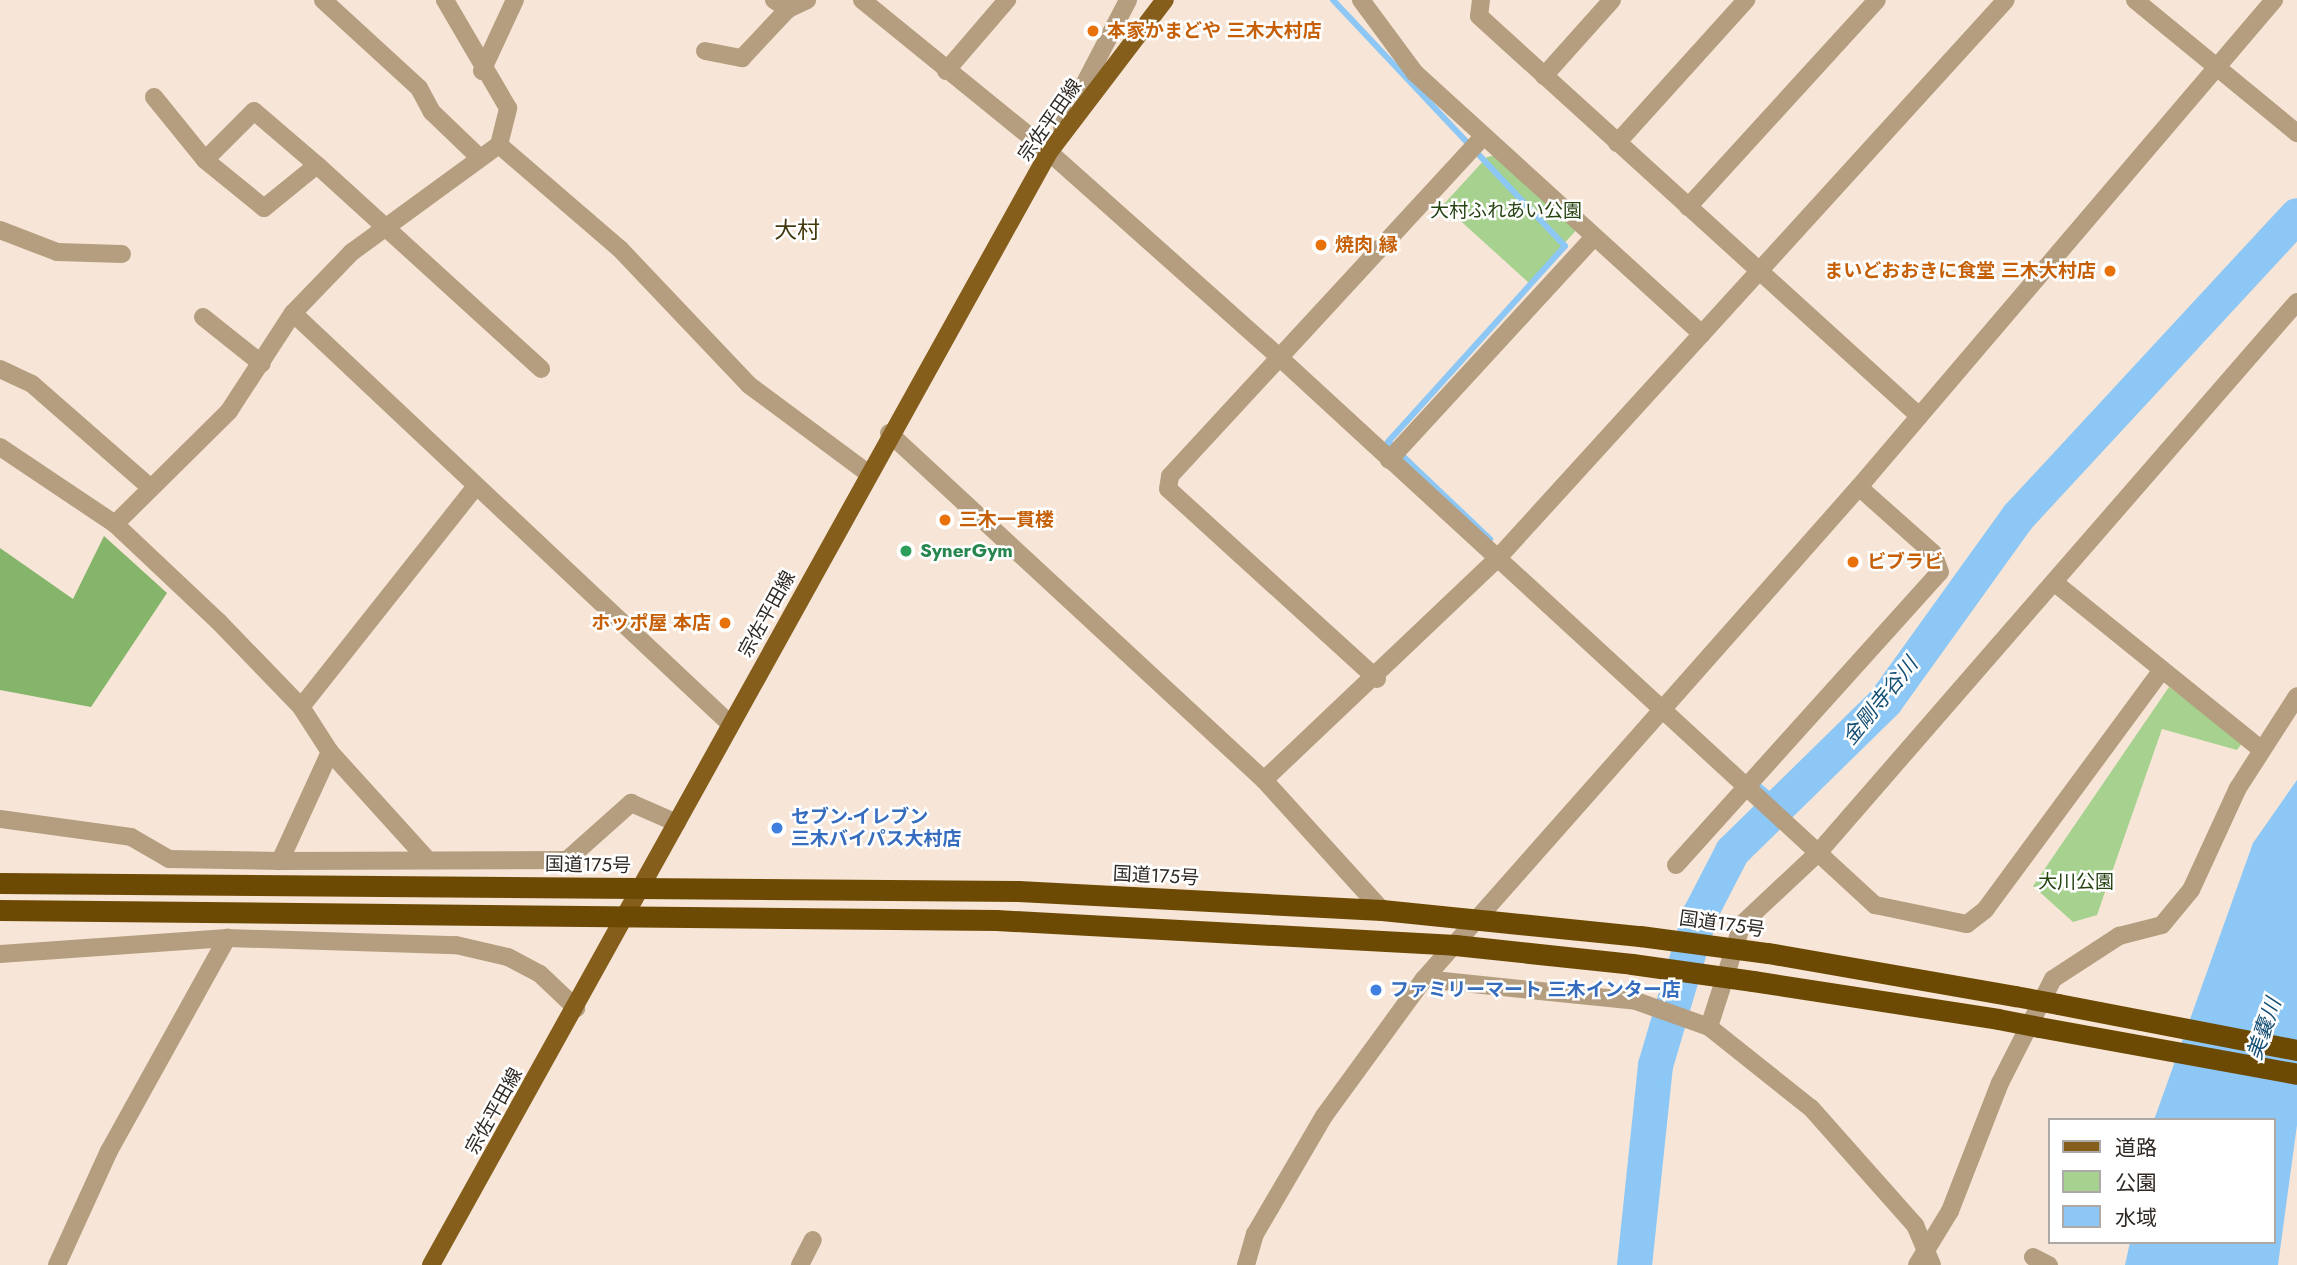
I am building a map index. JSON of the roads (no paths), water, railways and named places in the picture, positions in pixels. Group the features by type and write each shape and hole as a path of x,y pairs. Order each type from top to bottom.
{"highway":[{"name":"国道175号","path":"4,883 1018,891 1382,910 1640,936 1768,953 2015,996 2297,1050"},
{"path":"1,910 629,911 996,920 1455,945 1632,964 1753,981 1998,1019 2297,1074"}],"main road":[{"name":"宗佐平田線","path":"432,1265 642,888 889,433 1049,152 1165,0"}],"street":[{"path":"323,0 419,88 432,113 480,158"},
{"path":"115,524 202,441 262,364 293,313 352,252 499,145 508,108 482,71 445,0"},
{"path":"482,71 515,0"},
{"path":"705,51 742,58 781,5 807,0"},
{"path":"863,0 946,71 1049,152 1279,357 1660,712 1875,905 1967,924 1985,910 2161,671"},
{"path":"946,71 1007,0"},
{"path":"1049,152 1128,0"},
{"path":"1361,0 1415,73 1702,334"},
{"path":"1481,0 1479,16 1919,416"},
{"path":"1544,76 1612,0"},
{"path":"1617,143 1746,0"},
{"path":"1688,207 1877,0"},
{"path":"1264,780 1377,679 1496,560 2007,0"},
{"path":"2135,0 2297,133"},
{"path":"1246,1265 1255,1234 1324,1116 1424,979 1859,487 2274,0"},
{"path":"154,97 205,160 264,208 317,165"},
{"path":"205,160 254,111 387,226 541,369"},
{"path":"1377,679 1168,489 1170,476 1483,137"},
{"path":"499,145 620,249 750,385 869,474"},
{"path":"0,230 57,252 122,254"},
{"path":"1389,460 1593,237"},
{"path":"1709,1027 1742,924 1818,853 2297,302"},
{"path":"293,313 474,489 730,724"},
{"path":"202,317 262,364"},
{"path":"0,369 32,384 151,488"},
{"path":"889,433 1264,780 1382,910"},
{"path":"0,447 115,524 301,707 330,752 427,859"},
{"path":"1676,865 1749,791 1940,572 1933,553 1859,487"},
{"path":"301,707 474,489"},
{"path":"2055,583 2261,749"},
{"path":"1917,1265 1950,1212 2000,1083 2053,979 2119,936 2162,925 2191,890 2261,749 2297,696"},
{"path":"280,860 330,752"},
{"path":"0,819 131,837 169,859 280,860 567,860 631,803 677,823"},
{"path":"0,954 227,938 456,945 508,957 540,974 576,1008"},
{"path":"57,1265 109,1151 227,938"},
{"path":"1424,979 1636,1001 1709,1027 1811,1108 1928,1246 1932,1265"},
{"path":"800,1265 813,1240"}],"water":[{"name":"美嚢川","path":"2297,780 2297,1125 2278,1265 2125,1265 2130,1244 2276,1244 2276,1118 2155,1118 2253,843"}],"waterway":[{"path":"1333,0 1565,246 1388,442 1490,539"},
{"name":"金剛寺谷川","path":"1634,1265 1655,1065 1700,913 1732,851 1885,701 2018,516 2297,215"},
{"path":"1753,781 1783,806"}],"place":[{"name":"本家かまどや 三木大村店","path":"1093,31"},
{"name":"焼肉 縁","path":"1321,245"},
{"name":"まいどおおきに食堂 三木大村店","path":"2110,271"},
{"name":"三木一貫楼","path":"945,520"},
{"name":"SynerGym","path":"906,551"},
{"name":"ビブラビ","path":"1853,562"},
{"name":"ホッポ屋 本店","path":"725,623"},
{"name":"セブン-イレブン 三木バイパス大村店","path":"777,828"},
{"name":"ファミリーマート 三木インター店","path":"1376,990"}],"district":[{"name":"大村","path":"797,230"}],"park label":[{"name":"大村ふれあい公園","path":"1506,211"},
{"name":"大川公園","path":"2076,882"}]}
